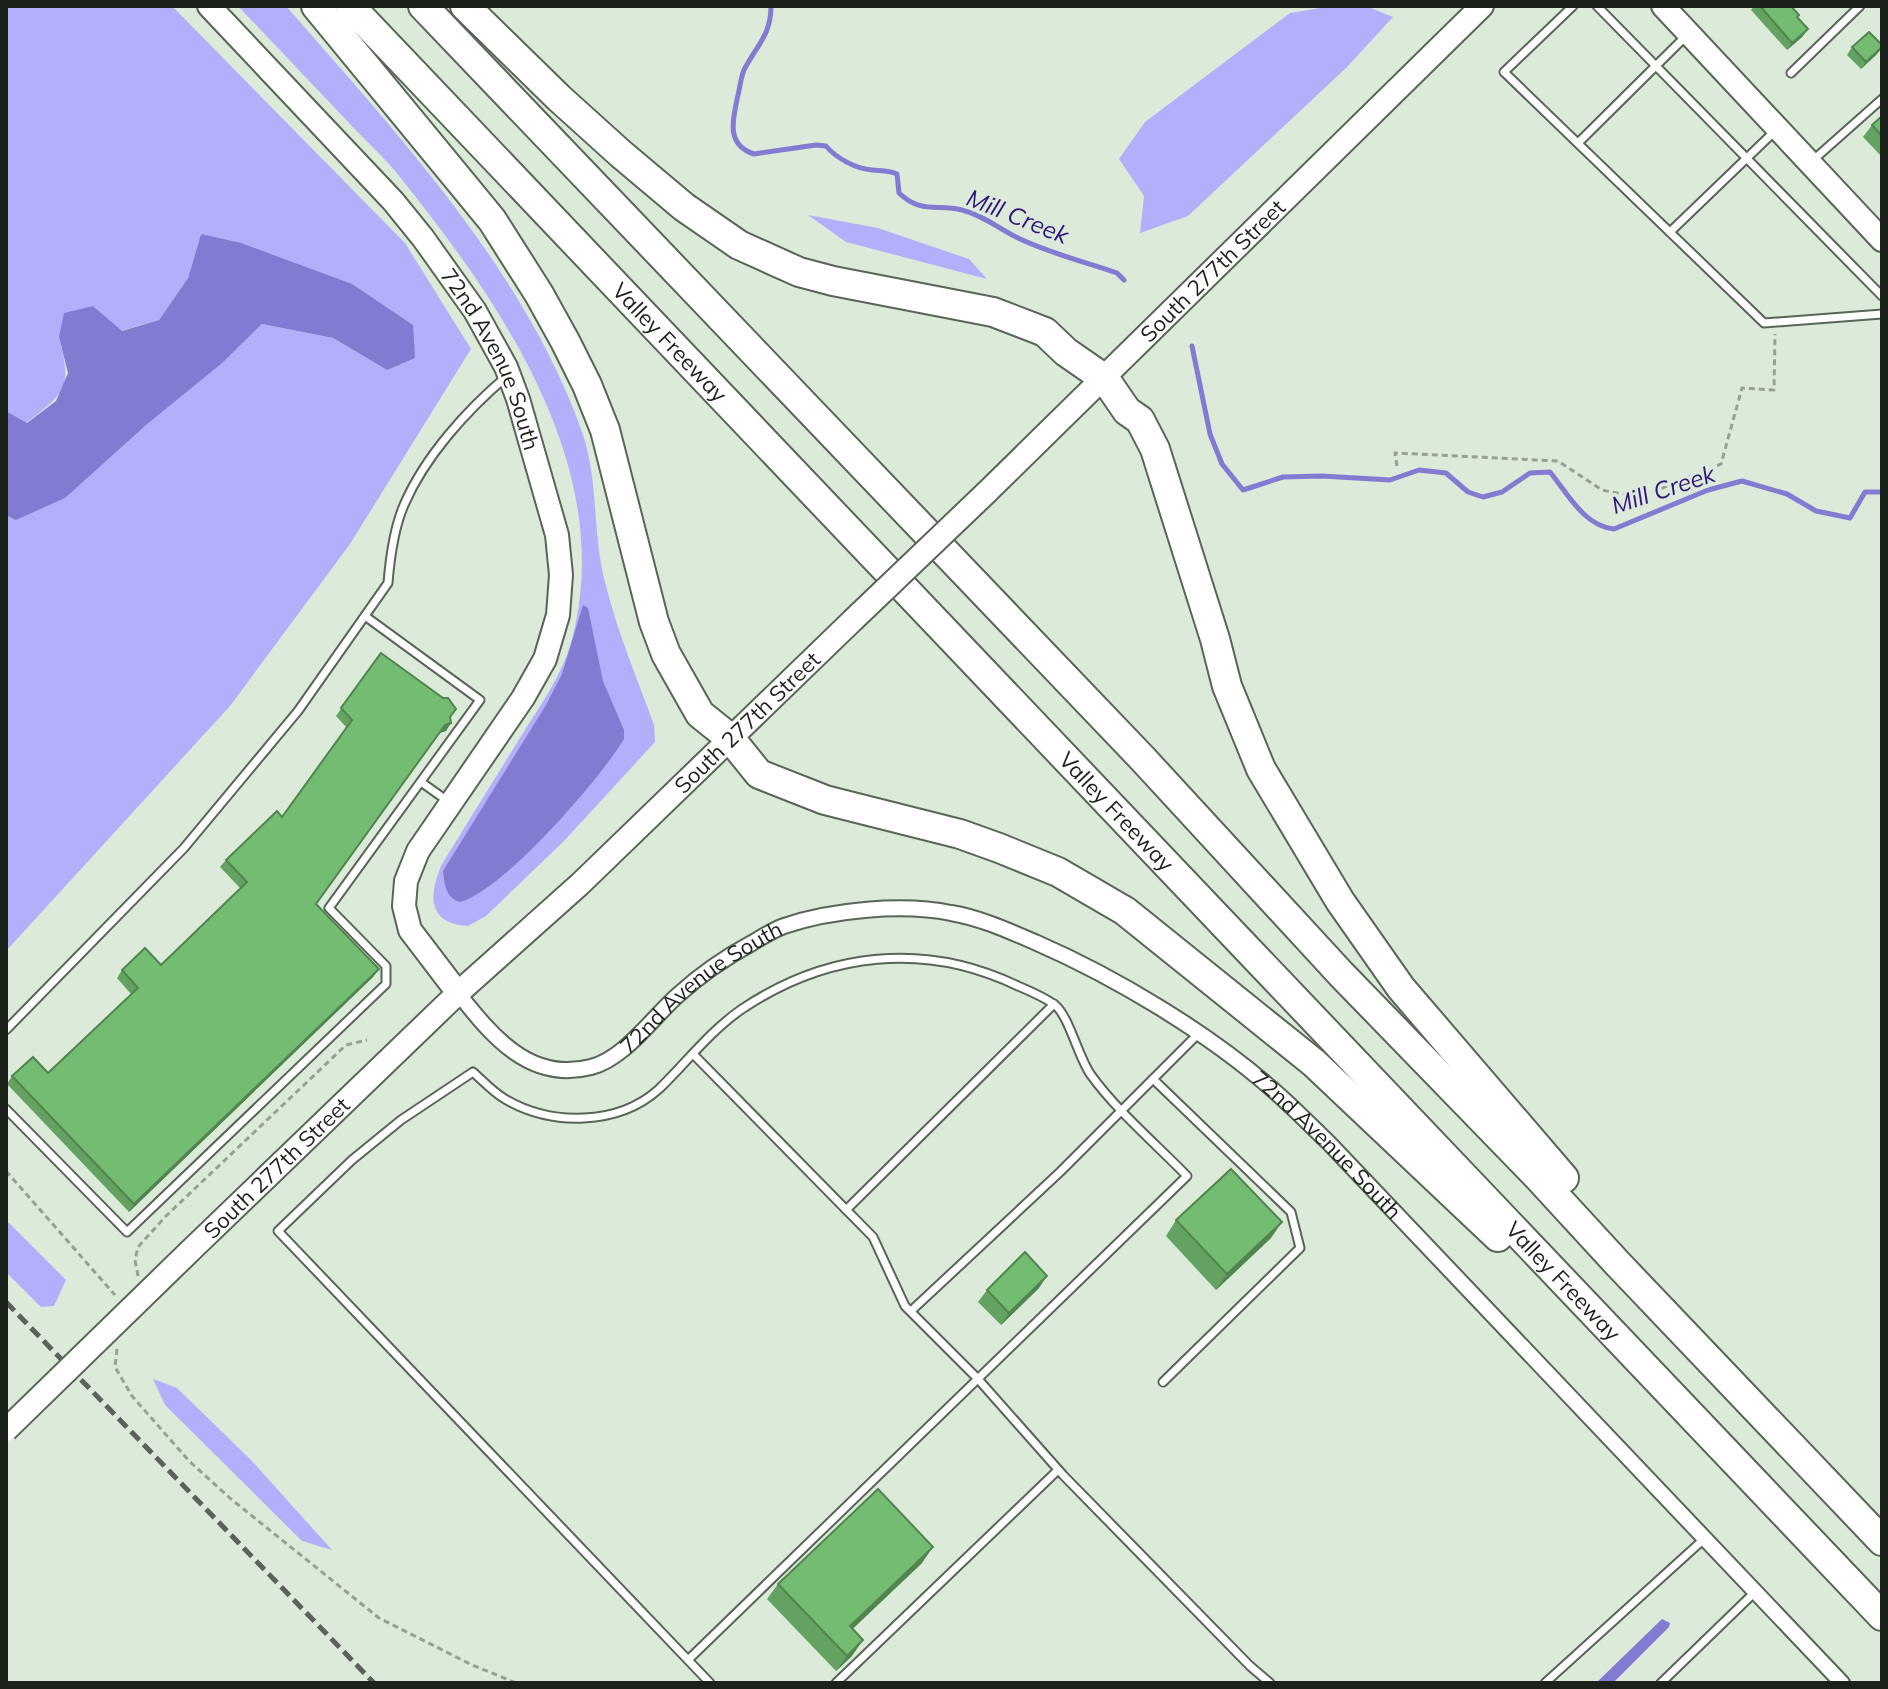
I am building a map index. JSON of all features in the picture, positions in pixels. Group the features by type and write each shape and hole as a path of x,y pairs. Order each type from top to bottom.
{"highway":[{"path":"316,6 459,177 492,220 539,294 587,385 605,430 654,622 666,654 700,714 730,738 759,774 825,800 960,834 999,848 1058,872 1125,911 1314,1063 1774,1503"},
{"name":"Valley Freeway","path":"350,6 1882,1616"},
{"path":"423,6 1122,736 1341,974 1882,1541"},
{"path":"465,6 621,154 684,207 739,245 799,272 993,312 1028,324 1045,332 1066,352 1105,379 1127,411 1140,420 1155,449 1227,686 1261,769 1340,901 1401,988 1655,1282 1742,1395"}],"main road":[{"name":"72nd Avenue South","path":"209,6 326,129 423,238 475,311 518,399 557,535 561,575 558,615 545,659 411,866 404,906 407,923 414,937 458,993"},
{"name":"South 277th Street","path":"6,1430 458,993 580,884 1105,379 1482,6"},
{"path":"1663,6 1882,240"}],"street":[{"name":"72nd Avenue South","path":"458,993 482,1023 523,1060 552,1069 585,1069 617,1053 705,974 747,945 783,927 832,914 912,909 951,913 1003,929 1075,960 1198,1034 1270,1087 1329,1143 1842,1683"}],"lane":[{"path":"1573,6 1504,72 1764,323 1882,314"},
{"path":"1597,6 1882,296"},
{"path":"1791,73 1860,6"},
{"path":"1578,143 1689,34"},
{"path":"1810,163 1882,99"},
{"path":"1670,232 1777,129"},
{"path":"6,1030 184,848 298,711 388,583 404,506 441,442 508,375"},
{"path":"6,1109 127,1232 386,984 386,966 329,908 480,700 365,616"},
{"path":"421,782 451,804"},
{"path":"688,1660 1187,1176 1090,1074 1058,1007 993,973 942,959 878,958 823,969 771,991 739,1012 656,1092 621,1111 581,1119 541,1115 503,1099 473,1072 401,1120 352,1160 278,1231 688,1660 710,1683"},
{"path":"846,1210 1054,1004"},
{"path":"911,1311 1198,1034"},
{"path":"693,1054 873,1237 905,1306 978,1379 1058,1470 1270,1683"},
{"path":"1153,1079 1291,1212 1300,1248 1163,1382"},
{"path":"836,1683 1058,1470"},
{"path":"1545,1683 1704,1539"},
{"path":"1661,1683 1755,1592"}],"path":[{"path":"1397,466 1395,453 1558,461 1602,490 1627,495 1650,493 1721,464 1742,388 1774,390 1775,323"},
{"path":"138,1275 135,1260 138,1247 166,1216 346,1045 367,1040"},
{"path":"6,1171 114,1291 118,1303"},
{"path":"118,1345 115,1367 132,1396 189,1461 231,1499 379,1618 470,1664 516,1683"}],"shaded area":[{"path":"6,6 172,6 405,243 471,349 350,544 230,706 6,951 6,515 16,519 111,450 203,377 262,324 333,338 387,370 201,234 188,278 159,320 121,331 93,306 59,337 65,378 58,395 26,423 6,411"},
{"path":"238,6 286,6 371,103 454,206 528,316 558,373 587,450 605,582 654,725 655,742 564,841 486,916 468,926 454,924 438,913 433,896 438,875 550,690 564,663 573,635 582,572 578,510 563,449 540,390 510,332 438,226 388,163"},
{"path":"1332,6 1366,6 1393,17 1347,67 1188,216 1140,233 1144,196 1119,159 1145,122 1290,13"},
{"path":"808,215 878,228 969,259 987,279 846,242"},
{"path":"201,234 241,243 352,284 413,325 415,358 387,370 333,338 262,324 222,363 146,425 65,498 16,520 6,515 6,411 27,423 56,401 68,373 59,337 64,313 93,306 122,331 159,320 188,278"},
{"path":"583,605 588,608 603,681 624,730 624,739 573,805 525,856 479,893 460,902 455,900 445,886 443,871 546,705 562,674"},
{"path":"6,1220 66,1280 54,1306 41,1307 6,1272"},
{"path":"153,1379 177,1388 252,1461 332,1550 302,1541 165,1405"},
{"path":"1662,1619 1670,1623 1669,1627 1613,1683 1596,1683"}],"building":[{"path":"1760,6 1791,6 1808,29 1792,43"},
{"path":"1869,32 1882,47 1866,62 1852,47"},
{"path":"1882,116 1882,136 1872,125"},
{"path":"381,653 443,698 448,698 456,709 450,717 451,723 445,725 316,904 379,969 134,1204 12,1076 33,1057 48,1073 138,988 122,970 145,948 161,965 247,882 226,860 277,811 282,817 352,720 341,708"},
{"path":"1231,1169 1282,1222 1227,1274 1176,1220"},
{"path":"1025,1252 1047,1276 1009,1313 987,1290"},
{"path":"878,1489 933,1547 850,1626 863,1640 847,1656 778,1584"}],"waterway":[{"name":"Mill Creek","path":"771,6 766,33 743,73 734,113 735,137 745,150 754,154 826,146 853,165 897,174 899,193 915,204 970,212 1030,243 1117,273 1124,280"},
{"name":"Mill Creek","path":"1192,346 1210,434 1222,464 1243,490 1283,477 1390,480 1419,470 1446,473 1468,492 1483,497 1502,492 1530,473 1550,472 1585,515 1603,527 1614,529 1708,490 1742,481 1787,494 1816,511 1850,518 1865,492 1882,492"}],"railway":[{"path":"6,1302 374,1683"}]}
